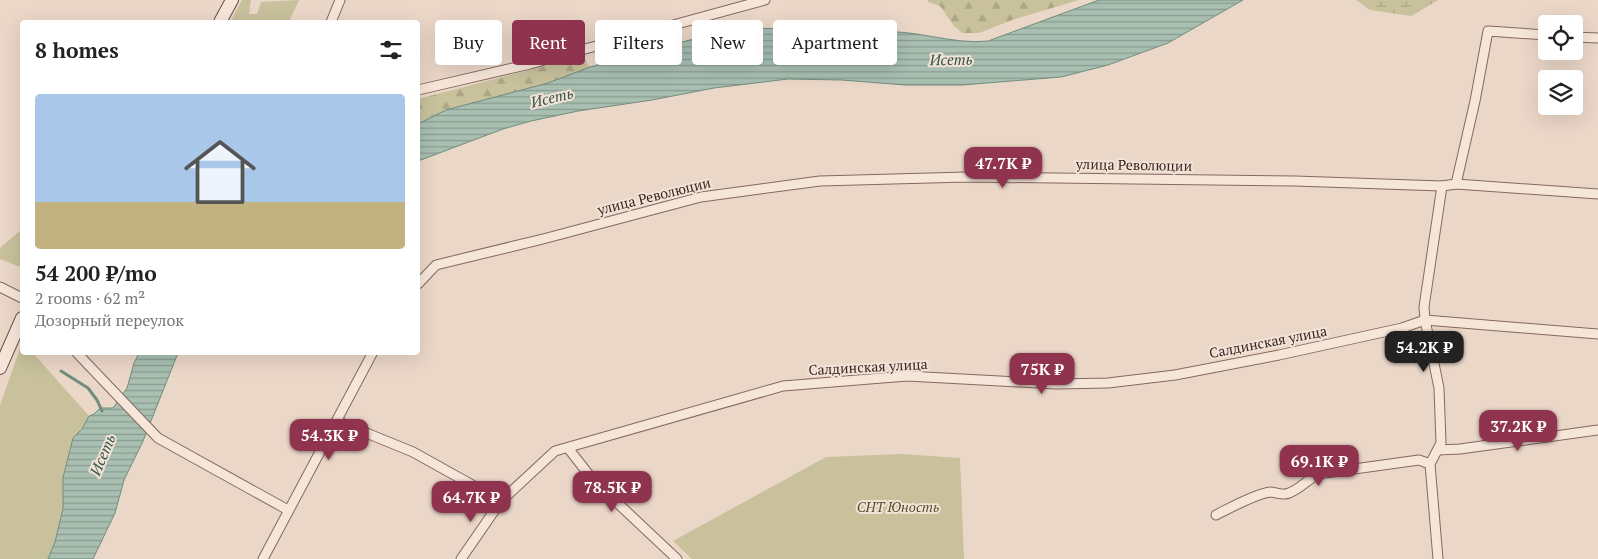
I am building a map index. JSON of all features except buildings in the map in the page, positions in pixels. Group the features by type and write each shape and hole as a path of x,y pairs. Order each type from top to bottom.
{"street":[{"path":"221,20 232,0"},
{"path":"332,20 340,0"},
{"path":"420,90 530,64 765,0"},
{"path":"1456,184 1475,101 1488,31 1538,34"},
{"path":"1583,37 1598,38"},
{"name":"улица Революции","path":"420,282 436,265 701,197 820,181 966,177 1295,181 1442,186 1456,184 1598,194"},
{"path":"1438,559 1430,464 1441,443 1439,388 1424,307 1442,186"},
{"path":"0,287 20,297"},
{"name":"Салдинская улица","path":"460,559 501,501 555,451 783,386 907,376 996,379 1056,384 1108,383 1175,375 1279,355 1402,328 1425,320 1598,334"},
{"path":"0,368 20,323"},
{"path":"79,355 158,438 288,510"},
{"path":"263,559 371,355"},
{"path":"337,422 412,452 501,501"},
{"path":"1438,450 1460,449 1598,430"},
{"path":"568,448 593,480 678,559"},
{"path":"1216,515 1245,501 1270,492 1286,494 1297,490 1308,479 1318,474 1419,460 1430,464"}],"green space":[{"path":"242,0 251,0 249,14 257,14 261,2 299,0 290,20 231,20"},
{"path":"928,0 1079,0 1012,20 979,33 962,33 954,26 940,6 928,2"},
{"path":"1356,0 1438,0 1411,16 1370,10"},
{"path":"585,59 590,67 548,83 420,123 420,98 548,65 585,65"},
{"path":"20,231 20,267 0,259 0,248"},
{"path":"20,349 20,355 35,355 89,416 82,429 73,438 63,478 63,509 55,542 48,559 0,559 0,405"},
{"name":"СНТ Юность","path":"902,454 960,458 964,559 692,559 673,541 826,457"}],"water":[{"name":"Исеть","path":"1099,0 1243,0 1168,43 1108,65 1061,77 962,85 905,85 842,80 788,79 714,88 578,111 531,121 503,129 420,160 420,123 446,110 548,83 597,65 682,65 682,42 692,39 692,65 763,65 763,28 773,29 773,65 897,65 897,32 974,42 988,41"},
{"name":"Исеть","path":"138,355 177,355 143,441 124,480 115,513 93,559 48,559 55,542 63,509 63,478 73,438 82,429 89,416 100,408 113,408 127,388"}],"waterway":[{"path":"61,371 88,388 102,411"}]}
